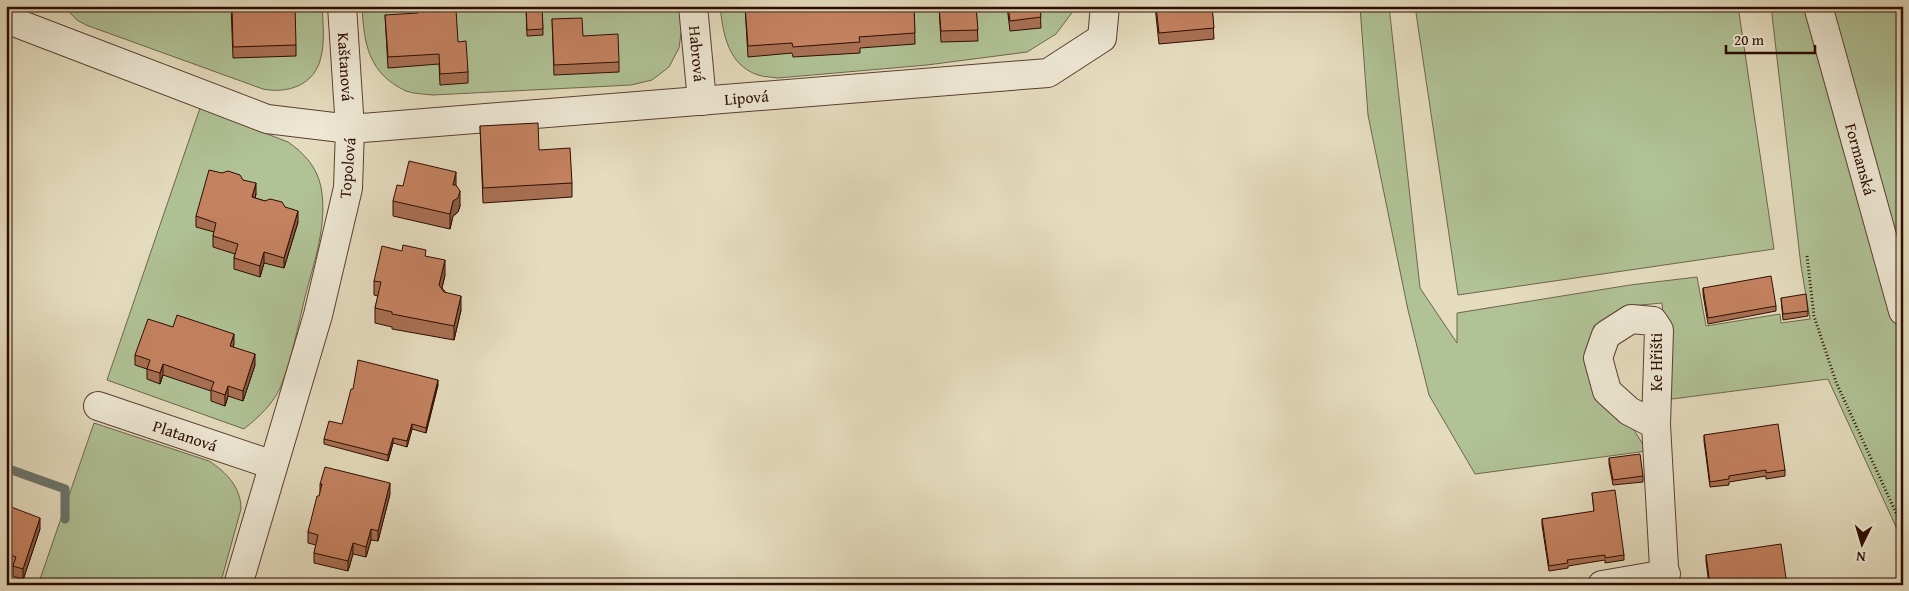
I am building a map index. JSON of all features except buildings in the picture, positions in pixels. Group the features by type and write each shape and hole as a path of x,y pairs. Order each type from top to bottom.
{"street":[{"name":"Kaštanová","path":"342,6 350,129"},
{"name":"Habrová","path":"693,6 702,101"},
{"name":"Lipová","path":"350,129 1048,73 1102,38 1106,6"},
{"name":"Formanská","path":"1818,6 1903,311"},
{"name":"Topolová","path":"6,19 34,18 267,118 350,129 348,188 318,315 238,585"},
{"name":"Platanová","path":"98,406 272,465"},
{"path":"1602,585 1666,579 1656,425"}],"path":[{"path":"1807,256 1814,316 1836,382 1903,528"}],"green space":[{"path":"63,6 322,6 323,45 321,57 318,67 307,81 282,90 263,89 86,25 77,20"},
{"path":"362,6 679,6 682,26 679,48 669,67 652,80 631,85 433,95 406,91 393,84 383,75 370,56 364,33"},
{"path":"720,6 1077,6 1056,34 1027,52 927,65 778,78 758,75 740,64 725,38"},
{"path":"1360,6 1389,6 1420,288 1457,343 1457,313 1630,285 1697,277 1706,326 1780,314 1781,323 1810,319 1801,266 1771,6 1903,6 1903,542 1828,379 1664,400 1667,366 1662,303 1630,306 1603,380 1647,451 1475,474 1429,395 1408,310 1368,115"},
{"path":"1415,6 1738,6 1774,249 1458,295"},
{"path":"200,108 288,142 313,167 319,180 323,201 323,215 316,257 281,386 270,404 244,429 107,380"},
{"path":"94,423 209,461 227,475 238,494 241,509 220,585 38,585"}],"waterway":[{"path":"6,468 65,489 65,519"}]}
